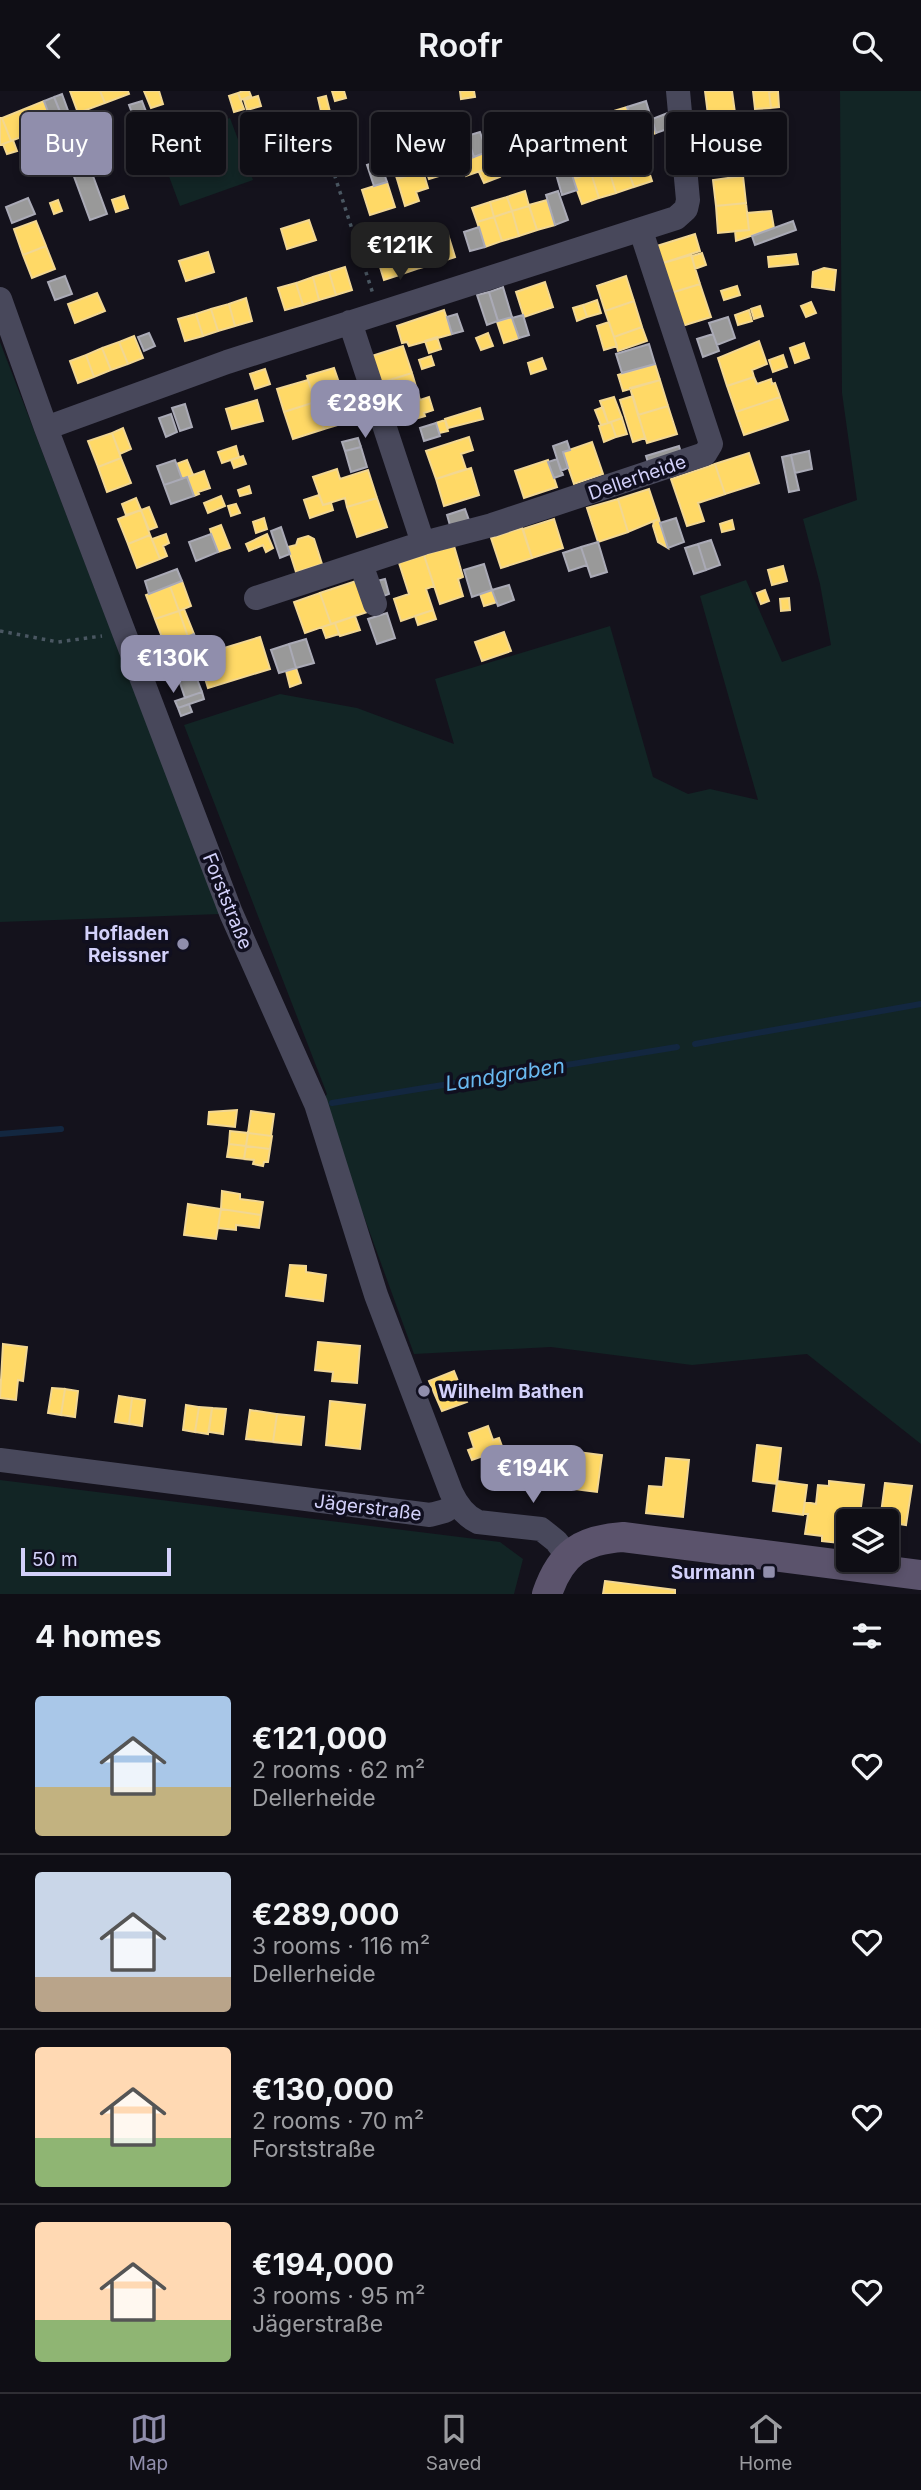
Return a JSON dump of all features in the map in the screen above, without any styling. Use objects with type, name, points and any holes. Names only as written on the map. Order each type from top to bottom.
[{"type":"main road","points":[[547,1594],[552,1579],[567,1555],[603,1538],[623,1537],[921,1575]]},
{"type":"street","points":[[46,428],[227,362],[676,218],[686,209],[688,200],[678,91]]},
{"type":"street","name":"Dellerheide","points":[[256,598],[423,543],[492,525],[563,502],[699,456],[709,449],[711,443],[641,231]]},
{"type":"street","name":"Forststraße","points":[[0,299],[46,428],[231,913],[316,1104],[376,1296],[456,1503]]},
{"type":"street","points":[[351,322],[423,543]]},
{"type":"street","points":[[361,564],[375,604]]},
{"type":"street","name":"Jägerstraße","points":[[0,1460],[430,1515],[445,1511],[456,1503]]},
{"type":"street","points":[[456,1503],[470,1518],[478,1522],[541,1529],[556,1541],[567,1555]]},
{"type":"path","points":[[334,175],[379,312]]},
{"type":"path","points":[[0,631],[58,642],[125,633]]},
{"type":"green space","points":[[840,91],[921,91],[921,1444],[807,1354],[692,1365],[551,1347],[414,1354],[322,1101],[327,1094],[184,725],[280,694],[357,708],[454,744],[435,679],[610,626],[653,777],[688,794],[710,789],[758,800],[700,596],[746,580],[782,662],[831,645],[820,584],[803,519],[857,500],[842,393]]},
{"type":"green space","points":[[230,118],[240,145],[240,175],[251,175],[253,180],[180,206],[168,175],[226,175],[226,119]]},
{"type":"green space","points":[[0,342],[220,914],[0,922]]},
{"type":"green space","points":[[0,1480],[500,1542],[523,1559],[514,1594],[0,1594]]},
{"type":"building: Homes","points":[[70,91],[100,91],[105,103],[78,112]]},
{"type":"building: Homes","points":[[100,91],[128,91],[129,94],[105,103]]},
{"type":"building: Homes","points":[[144,91],[159,91],[163,104],[151,108]]},
{"type":"building: Homes","points":[[249,91],[251,96],[241,100],[238,93]]},
{"type":"building: Homes","points":[[332,91],[344,91],[346,98],[335,101]]},
{"type":"building: Homes","points":[[460,91],[474,91],[475,97],[461,99]]},
{"type":"building: Homes","points":[[705,91],[732,91],[735,112],[708,112]]},
{"type":"building: Homes","points":[[753,91],[769,91],[771,108],[755,109]]},
{"type":"building: Homes","points":[[778,91],[779,107],[771,108],[769,92]]},
{"type":"building: Homes","points":[[238,93],[244,109],[234,112],[229,96]]},
{"type":"building: Homes","points":[[258,96],[261,106],[247,110],[244,100]]},
{"type":"building: Homes","points":[[326,96],[330,112],[316,112],[321,111],[318,98]]},
{"type":"building: Homes","points":[[44,101],[48,112],[21,112],[21,137],[11,141],[2,118]]},
{"type":"building: Homes","points":[[627,107],[628,112],[614,112]]},
{"type":"building: Homes","points":[[0,118],[11,141],[0,145]]},
{"type":"building: Homes","points":[[13,140],[17,151],[7,154],[3,144]]},
{"type":"building: Homes","points":[[484,153],[484,170],[470,175],[470,158]]},
{"type":"building: Homes","points":[[484,170],[484,175],[500,177],[484,183],[479,172]]},
{"type":"building: Homes","points":[[424,175],[428,188],[416,192],[419,201],[405,206],[397,179]]},
{"type":"building: Homes","points":[[592,175],[610,175],[616,193],[599,198]]},
{"type":"building: Homes","points":[[592,175],[599,198],[582,204],[573,179]]},
{"type":"building: Homes","points":[[610,175],[630,175],[634,187],[616,193]]},
{"type":"building: Homes","points":[[630,175],[650,175],[652,181],[634,187]]},
{"type":"building: Homes","points":[[743,176],[746,203],[716,206],[713,180]]},
{"type":"building: Homes","points":[[387,182],[395,207],[370,215],[362,190]]},
{"type":"building: Homes","points":[[525,191],[529,206],[512,211],[507,197]]},
{"type":"building: Homes","points":[[124,196],[128,208],[116,212],[112,200]]},
{"type":"building: Homes","points":[[507,197],[512,211],[494,217],[490,202]]},
{"type":"building: Homes","points":[[58,200],[62,211],[54,214],[50,203]]},
{"type":"building: Homes","points":[[547,200],[555,225],[537,230],[529,205]]},
{"type":"building: Homes","points":[[490,202],[494,217],[477,222],[472,208]]},
{"type":"building: Homes","points":[[746,203],[749,230],[718,233],[716,206]]},
{"type":"building: Homes","points":[[529,206],[537,230],[519,236],[512,211]]},
{"type":"building: Homes","points":[[512,211],[519,236],[502,241],[494,217]]},
{"type":"building: Homes","points":[[771,211],[774,228],[736,241],[735,231],[749,230],[747,213]]},
{"type":"building: Homes","points":[[494,217],[502,241],[485,247],[477,222]]},
{"type":"building: Homes","points":[[309,220],[316,240],[287,249],[281,229]]},
{"type":"building: Homes","points":[[36,221],[46,246],[23,255],[14,229]]},
{"type":"building: Homes","points":[[404,226],[410,243],[394,248],[388,231]]},
{"type":"building: Homes","points":[[424,228],[428,238],[412,242],[409,233]]},
{"type":"building: Homes","points":[[447,231],[455,257],[437,263],[429,237]]},
{"type":"building: Homes","points":[[695,234],[700,251],[663,263],[657,246]]},
{"type":"building: Homes","points":[[429,237],[437,263],[420,268],[411,243]]},
{"type":"building: Homes","points":[[385,241],[388,250],[376,254],[373,244]]},
{"type":"building: Homes","points":[[411,243],[420,268],[402,274],[394,248]]},
{"type":"building: Homes","points":[[46,246],[55,269],[32,278],[23,255]]},
{"type":"building: Homes","points":[[394,248],[402,274],[384,280],[376,254]]},
{"type":"building: Homes","points":[[208,252],[214,272],[186,281],[179,261]]},
{"type":"building: Homes","points":[[702,253],[706,265],[695,269],[692,256]]},
{"type":"building: Homes","points":[[796,254],[798,264],[769,267],[768,257]]},
{"type":"building: Homes","points":[[691,255],[700,284],[671,293],[663,263]]},
{"type":"building: Homes","points":[[345,267],[352,290],[336,295],[329,272]]},
{"type":"building: Homes","points":[[824,268],[836,270],[834,290],[812,287],[813,272]]},
{"type":"building: Homes","points":[[329,272],[336,295],[319,300],[313,277]]},
{"type":"building: Homes","points":[[626,276],[634,301],[605,311],[597,286]]},
{"type":"building: Homes","points":[[313,277],[319,300],[303,305],[296,283]]},
{"type":"building: Homes","points":[[545,282],[553,307],[524,317],[516,292]]},
{"type":"building: Homes","points":[[296,283],[303,305],[285,310],[278,288]]},
{"type":"building: Homes","points":[[700,284],[711,317],[682,326],[671,293]]},
{"type":"building: Homes","points":[[737,286],[740,295],[724,300],[721,291]]},
{"type":"building: Homes","points":[[97,293],[105,311],[75,323],[68,304]]},
{"type":"building: Homes","points":[[246,298],[252,321],[235,326],[229,304]]},
{"type":"building: Homes","points":[[597,300],[601,313],[587,317],[583,305]]},
{"type":"building: Homes","points":[[634,301],[642,327],[614,337],[605,311]]},
{"type":"building: Homes","points":[[811,302],[816,313],[806,317],[801,306]]},
{"type":"building: Homes","points":[[229,304],[235,326],[218,331],[211,309]]},
{"type":"building: Homes","points":[[583,305],[587,317],[577,321],[573,308]]},
{"type":"building: Homes","points":[[760,306],[763,316],[754,319],[751,309]]},
{"type":"building: Homes","points":[[211,309],[218,331],[203,336],[196,314]]},
{"type":"building: Homes","points":[[444,310],[452,334],[409,346],[407,342],[402,343],[397,326]]},
{"type":"building: Homes","points":[[749,310],[752,321],[738,325],[735,315]]},
{"type":"building: Homes","points":[[196,314],[203,336],[185,341],[178,319]]},
{"type":"building: Homes","points":[[512,317],[519,338],[504,343],[497,322]]},
{"type":"building: Homes","points":[[609,322],[617,346],[604,350],[597,326]]},
{"type":"building: Homes","points":[[642,327],[647,341],[618,351],[614,337]]},
{"type":"building: Homes","points":[[488,333],[493,346],[481,350],[476,338]]},
{"type":"building: Homes","points":[[134,336],[143,358],[128,364],[119,342]]},
{"type":"building: Homes","points":[[437,337],[441,349],[429,353],[425,341]]},
{"type":"building: Homes","points":[[759,341],[767,364],[752,370],[754,377],[727,386],[718,358]]},
{"type":"building: Homes","points":[[119,342],[128,364],[111,370],[102,348]]},
{"type":"building: Homes","points":[[804,343],[809,358],[795,363],[790,348]]},
{"type":"building: Homes","points":[[403,346],[412,373],[380,383],[372,356]]},
{"type":"building: Homes","points":[[102,348],[111,370],[94,377],[86,355]]},
{"type":"building: Homes","points":[[86,355],[94,377],[78,383],[70,361]]},
{"type":"building: Homes","points":[[783,355],[787,367],[773,372],[769,360]]},
{"type":"building: Homes","points":[[431,356],[434,365],[422,369],[419,360]]},
{"type":"building: Homes","points":[[542,358],[546,369],[531,374],[528,363]]},
{"type":"building: Homes","points":[[655,364],[660,380],[623,391],[618,375]]},
{"type":"building: Homes","points":[[334,368],[343,394],[315,402],[307,376]]},
{"type":"building: Homes","points":[[265,369],[270,384],[255,389],[250,374]]},
{"type":"building: Homes","points":[[412,373],[420,400],[429,397],[433,410],[424,413],[425,416],[394,425],[380,383]]},
{"type":"building: Homes","points":[[754,377],[757,384],[771,379],[780,397],[736,412],[727,386]]},
{"type":"building: Homes","points":[[308,380],[315,402],[284,412],[277,389]]},
{"type":"building: Homes","points":[[660,380],[668,406],[638,415],[630,388]]},
{"type":"building: Homes","points":[[343,394],[351,421],[324,429],[315,402]]},
{"type":"building: Homes","points":[[633,396],[645,438],[633,442],[620,400]]},
{"type":"building: Homes","points":[[614,397],[622,418],[608,423],[600,401]]},
{"type":"building: Homes","points":[[780,397],[788,420],[744,435],[736,412]]},
{"type":"building: Homes","points":[[257,400],[263,421],[232,429],[226,409]]},
{"type":"building: Homes","points":[[315,402],[324,429],[293,439],[284,412]]},
{"type":"building: Homes","points":[[668,406],[677,434],[647,443],[638,415]]},
{"type":"building: Homes","points":[[603,407],[608,423],[601,425],[595,410]]},
{"type":"building: Homes","points":[[480,408],[483,419],[448,428],[445,419]]},
{"type":"building: Homes","points":[[622,418],[627,434],[616,437],[611,422]]},
{"type":"building: Homes","points":[[445,420],[448,431],[439,433],[436,423]]},
{"type":"building: Homes","points":[[611,422],[616,437],[604,442],[599,426]]},
{"type":"building: Homes","points":[[123,428],[131,449],[120,454],[112,433]]},
{"type":"building: Homes","points":[[112,433],[121,458],[98,467],[88,441]]},
{"type":"building: Homes","points":[[469,437],[473,450],[461,454],[466,469],[436,479],[426,451]]},
{"type":"building: Homes","points":[[592,442],[603,474],[574,484],[563,452]]},
{"type":"building: Homes","points":[[236,446],[239,457],[222,463],[218,452]]},
{"type":"building: Homes","points":[[749,453],[759,483],[725,494],[715,464]]},
{"type":"building: Homes","points":[[243,456],[246,464],[234,468],[231,460]]},
{"type":"building: Homes","points":[[121,458],[131,483],[107,492],[98,467]]},
{"type":"building: Homes","points":[[187,460],[193,475],[182,479],[176,464]]},
{"type":"building: Homes","points":[[548,460],[557,487],[524,498],[515,471]]},
{"type":"building: Homes","points":[[715,464],[725,494],[698,503],[704,521],[687,526],[671,479]]},
{"type":"building: Homes","points":[[471,468],[479,495],[444,506],[436,479]]},
{"type":"building: Homes","points":[[337,469],[340,479],[368,470],[377,498],[347,507],[345,498],[323,505],[313,477]]},
{"type":"building: Homes","points":[[204,471],[210,488],[194,496],[187,477]]},
{"type":"building: Homes","points":[[249,486],[251,493],[240,496],[238,490]]},
{"type":"building: Homes","points":[[649,489],[659,519],[628,532],[618,499]]},
{"type":"building: Homes","points":[[319,495],[323,505],[331,503],[333,510],[310,518],[304,500]]},
{"type":"building: Homes","points":[[221,496],[225,506],[208,513],[204,503]]},
{"type":"building: Homes","points":[[136,498],[141,510],[126,515],[122,504]]},
{"type":"building: Homes","points":[[377,498],[387,527],[357,537],[347,507]]},
{"type":"building: Homes","points":[[618,499],[628,532],[598,542],[587,508]]},
{"type":"building: Homes","points":[[236,504],[240,513],[231,516],[228,506]]},
{"type":"building: Homes","points":[[149,507],[157,527],[149,530],[141,510]]},
{"type":"building: Homes","points":[[141,510],[150,535],[128,544],[118,519]]},
{"type":"building: Homes","points":[[264,518],[267,529],[256,533],[253,522]]},
{"type":"building: Homes","points":[[554,519],[563,548],[532,558],[523,529]]},
{"type":"building: Homes","points":[[659,519],[668,548],[658,542],[653,526],[654,521]]},
{"type":"building: Homes","points":[[732,520],[734,529],[722,532],[720,524]]},
{"type":"building: Homes","points":[[221,525],[230,548],[218,552],[210,529]]},
{"type":"building: Homes","points":[[522,528],[532,558],[501,568],[491,538]]},
{"type":"building: Homes","points":[[166,534],[169,543],[163,546],[167,556],[160,559],[152,539]]},
{"type":"building: Homes","points":[[267,534],[273,548],[266,552],[263,545],[249,551],[246,544]]},
{"type":"building: Homes","points":[[150,535],[160,559],[137,568],[128,544]]},
{"type":"building: Homes","points":[[308,536],[314,539],[322,564],[296,572],[288,547],[296,545],[298,539]]},
{"type":"building: Homes","points":[[454,546],[463,577],[458,579],[463,596],[440,604],[424,555]]},
{"type":"building: Homes","points":[[424,555],[434,586],[426,589],[433,610],[401,621],[394,599],[409,594],[399,563]]},
{"type":"building: Homes","points":[[783,566],[787,581],[772,585],[768,570]]},
{"type":"building: Homes","points":[[182,581],[191,606],[179,611],[170,586]]},
{"type":"building: Homes","points":[[356,581],[367,612],[331,624],[320,593]]},
{"type":"building: Homes","points":[[170,586],[179,611],[155,619],[146,595]]},
{"type":"building: Homes","points":[[492,590],[497,602],[484,606],[480,594]]},
{"type":"building: Homes","points":[[765,590],[769,601],[761,604],[757,593]]},
{"type":"building: Homes","points":[[320,593],[331,624],[305,633],[294,602]]},
{"type":"building: Homes","points":[[789,598],[790,610],[781,611],[780,599]]},
{"type":"building: Homes","points":[[184,609],[194,634],[188,637],[179,611]]},
{"type":"building: Homes","points":[[433,610],[436,619],[418,625],[415,616]]},
{"type":"building: Homes","points":[[179,611],[188,637],[165,645],[155,619]]},
{"type":"building: Homes","points":[[355,616],[360,630],[340,636],[335,623]]},
{"type":"building: Homes","points":[[335,623],[339,634],[326,638],[322,627]]},
{"type":"building: Homes","points":[[504,632],[511,651],[482,661],[475,642]]},
{"type":"building: Homes","points":[[260,637],[270,669],[208,688],[198,656]]},
{"type":"building: Homes","points":[[296,668],[301,683],[290,687],[286,671]]},
{"type":"building: Homes","points":[[237,1110],[235,1127],[208,1124],[209,1112]]},
{"type":"building: Homes","points":[[251,1111],[274,1114],[271,1136],[248,1133]]},
{"type":"building: Homes","points":[[230,1131],[248,1133],[246,1146],[229,1144]]},
{"type":"building: Homes","points":[[248,1133],[272,1136],[270,1149],[246,1146]]},
{"type":"building: Homes","points":[[229,1144],[246,1146],[244,1159],[227,1157]]},
{"type":"building: Homes","points":[[246,1146],[270,1149],[268,1162],[264,1162],[263,1166],[253,1164],[254,1160],[244,1159]]},
{"type":"building: Homes","points":[[222,1191],[240,1194],[240,1199],[263,1202],[261,1215],[221,1209]]},
{"type":"building: Homes","points":[[188,1204],[221,1209],[216,1239],[184,1235]]},
{"type":"building: Homes","points":[[221,1209],[261,1215],[259,1228],[236,1225],[236,1230],[218,1228]]},
{"type":"building: Homes","points":[[290,1265],[306,1266],[306,1272],[326,1275],[323,1301],[286,1296]]},
{"type":"building: Homes","points":[[318,1342],[360,1346],[357,1383],[332,1381],[333,1372],[315,1370]]},
{"type":"building: Homes","points":[[3,1344],[27,1347],[23,1381],[18,1380],[16,1400],[0,1398]]},
{"type":"building: Homes","points":[[454,1371],[460,1386],[435,1395],[429,1381]]},
{"type":"building: Homes","points":[[460,1386],[467,1402],[442,1411],[435,1395]]},
{"type":"building: Homes","points":[[52,1388],[65,1389],[61,1415],[48,1413]]},
{"type":"building: Homes","points":[[65,1389],[78,1391],[75,1417],[61,1415]]},
{"type":"building: Homes","points":[[119,1396],[132,1398],[129,1424],[115,1422]]},
{"type":"building: Homes","points":[[132,1398],[145,1400],[142,1426],[129,1424]]},
{"type":"building: Homes","points":[[330,1401],[365,1405],[360,1449],[326,1445]]},
{"type":"building: Homes","points":[[186,1405],[199,1407],[195,1432],[183,1430]]},
{"type":"building: Homes","points":[[199,1407],[212,1408],[208,1434],[195,1432]]},
{"type":"building: Homes","points":[[212,1408],[226,1409],[223,1434],[209,1432]]},
{"type":"building: Homes","points":[[250,1410],[277,1414],[273,1442],[246,1439]]},
{"type":"building: Homes","points":[[277,1414],[304,1417],[301,1445],[273,1442]]},
{"type":"building: Homes","points":[[488,1426],[493,1440],[499,1438],[503,1449],[472,1460],[468,1450],[474,1448],[469,1433]]},
{"type":"building: Homes","points":[[757,1445],[781,1448],[777,1484],[753,1481]]},
{"type":"building: Homes","points":[[562,1450],[602,1455],[597,1492],[557,1487]]},
{"type":"building: Homes","points":[[666,1458],[689,1460],[683,1517],[646,1513],[649,1486],[663,1487]]},
{"type":"building: Homes","points":[[777,1481],[807,1485],[803,1515],[773,1511]]},
{"type":"building: Homes","points":[[829,1481],[864,1485],[861,1509],[836,1509],[836,1543],[822,1541],[822,1536],[805,1534],[808,1514],[803,1514],[805,1502],[816,1504],[818,1485],[829,1486]]},
{"type":"building: Homes","points":[[885,1483],[912,1486],[906,1525],[899,1524],[899,1509],[882,1509]]},
{"type":"building: Homes","points":[[605,1581],[675,1590],[675,1594],[603,1594]]},
{"type":"building: Industry","points":[[62,94],[69,112],[60,112],[54,97]]},
{"type":"building: Industry","points":[[54,97],[60,112],[48,112],[44,101]]},
{"type":"building: Industry","points":[[142,101],[146,112],[132,112],[129,105]]},
{"type":"building: Industry","points":[[646,101],[649,111],[628,112],[627,107]]},
{"type":"building: Industry","points":[[666,114],[666,129],[656,133],[652,119]]},
{"type":"building: Industry","points":[[480,132],[484,153],[474,157],[470,135]]},
{"type":"building: Industry","points":[[371,164],[371,175],[385,175],[387,182],[374,186],[367,165]]},
{"type":"building: Industry","points":[[73,175],[93,175],[107,214],[90,220]]},
{"type":"building: Industry","points":[[556,175],[572,175],[577,190],[562,195]]},
{"type":"building: Industry","points":[[558,191],[568,220],[555,225],[546,195]]},
{"type":"building: Industry","points":[[28,198],[35,214],[12,223],[6,207]]},
{"type":"building: Industry","points":[[793,221],[796,230],[755,245],[752,236]]},
{"type":"building: Industry","points":[[479,227],[485,247],[470,251],[464,232]]},
{"type":"building: Industry","points":[[65,276],[72,294],[55,300],[48,282]]},
{"type":"building: Industry","points":[[503,287],[512,317],[498,321],[489,292]]},
{"type":"building: Industry","points":[[489,292],[498,321],[487,325],[477,295]]},
{"type":"building: Industry","points":[[457,314],[463,331],[452,334],[447,317]]},
{"type":"building: Industry","points":[[523,315],[529,335],[519,338],[512,318]]},
{"type":"building: Industry","points":[[728,317],[735,338],[717,345],[709,323]]},
{"type":"building: Industry","points":[[149,333],[155,346],[144,351],[138,337]]},
{"type":"building: Industry","points":[[713,334],[719,351],[703,357],[697,339]]},
{"type":"building: Industry","points":[[649,344],[655,364],[622,373],[616,354]]},
{"type":"building: Industry","points":[[185,404],[192,427],[180,431],[172,408]]},
{"type":"building: Industry","points":[[171,414],[177,432],[166,437],[159,418]]},
{"type":"building: Industry","points":[[436,423],[440,436],[424,441],[420,428]]},
{"type":"building: Industry","points":[[358,438],[361,447],[345,451],[342,442]]},
{"type":"building: Industry","points":[[567,441],[570,450],[563,452],[568,468],[561,471],[553,446]]},
{"type":"building: Industry","points":[[679,446],[682,456],[649,466],[646,456]]},
{"type":"building: Industry","points":[[361,447],[367,467],[351,472],[345,451]]},
{"type":"building: Industry","points":[[809,451],[812,469],[795,473],[791,455]]},
{"type":"building: Industry","points":[[791,455],[799,490],[789,492],[782,457]]},
{"type":"building: Industry","points":[[557,459],[563,475],[554,478],[548,462]]},
{"type":"building: Industry","points":[[175,460],[182,479],[164,485],[157,466]]},
{"type":"building: Industry","points":[[187,477],[194,496],[171,504],[164,485]]},
{"type":"building: Industry","points":[[465,509],[470,523],[451,529],[447,515]]},
{"type":"building: Industry","points":[[676,518],[684,542],[668,548],[660,523]]},
{"type":"building: Industry","points":[[281,527],[290,554],[280,558],[271,531]]},
{"type":"building: Industry","points":[[211,534],[218,552],[196,561],[189,542]]},
{"type":"building: Industry","points":[[711,540],[720,565],[706,570],[698,544]]},
{"type":"building: Industry","points":[[598,542],[607,572],[591,577],[581,547]]},
{"type":"building: Industry","points":[[698,544],[706,570],[694,574],[685,548]]},
{"type":"building: Industry","points":[[581,547],[587,565],[569,571],[563,553]]},
{"type":"building: Industry","points":[[484,564],[492,590],[472,597],[464,570]]},
{"type":"building: Industry","points":[[177,569],[182,581],[149,594],[145,581]]},
{"type":"building: Industry","points":[[385,579],[389,594],[381,597],[377,581]]},
{"type":"building: Industry","points":[[509,585],[514,600],[498,606],[492,590]]},
{"type":"building: Industry","points":[[387,613],[395,638],[377,644],[368,619]]},
{"type":"building: Industry","points":[[194,634],[199,647],[176,656],[172,643]]},
{"type":"building: Industry","points":[[306,639],[314,663],[296,668],[289,644]]},
{"type":"building: Industry","points":[[289,644],[296,668],[279,673],[271,650]]},
{"type":"building: Industry","points":[[195,674],[202,692],[185,698],[179,680]]},
{"type":"building: Industry","points":[[202,692],[204,699],[178,708],[175,701]]},
{"type":"building: Industry","points":[[189,704],[192,712],[181,716],[178,708]]},
{"type":"waterway","name":"Landgraben","points":[[695,1044],[921,1004]]},
{"type":"waterway","name":"Landgraben","points":[[332,1103],[677,1047]]},
{"type":"waterway","name":"Landgraben","points":[[0,1134],[61,1129]]},
{"type":"place","name":"Hofladen Reissner","points":[[183,944]]},
{"type":"place","name":"Wilhelm Bathen","points":[[424,1391]]},
{"type":"place","name":"Surmann","points":[[769,1572]]}]
